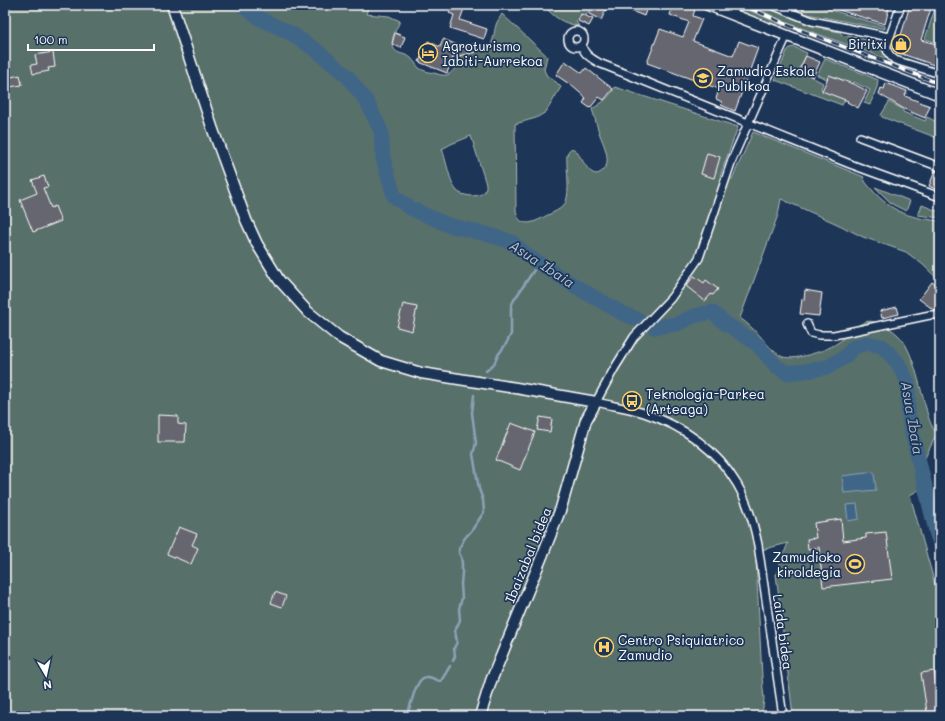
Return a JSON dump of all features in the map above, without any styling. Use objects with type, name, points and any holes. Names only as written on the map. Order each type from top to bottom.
[{"type":"street","points":[[172,5],[213,130],[246,220],[257,244],[279,280],[308,312],[339,337],[381,360],[408,369],[421,373],[596,402],[634,337],[671,298],[699,258],[732,160],[787,35]]},
{"type":"street","points":[[708,5],[940,95]]},
{"type":"street","points":[[772,5],[812,21],[891,34]]},
{"type":"street","points":[[901,5],[886,49],[895,60],[940,74]]},
{"type":"street","points":[[582,45],[585,53],[599,63],[850,164],[940,197]]},
{"type":"street","points":[[860,137],[940,167]]},
{"type":"street","points":[[808,324],[811,333],[819,335],[834,335],[930,314],[940,315]]},
{"type":"street","name":"Ibaizabal bidea","points":[[480,716],[491,681],[561,508],[586,420],[596,402]]},
{"type":"street","name":"Laida bidea","points":[[596,402],[644,413],[676,426],[694,437],[715,455],[738,485],[746,502],[758,545],[783,716]]},
{"type":"green space","points":[[5,5],[369,5],[366,14],[389,16],[400,21],[392,41],[394,50],[409,56],[421,69],[443,75],[450,74],[456,67],[465,44],[481,48],[487,48],[491,45],[496,24],[502,14],[547,56],[544,70],[547,76],[561,87],[546,112],[536,118],[515,124],[516,210],[518,217],[522,222],[530,223],[536,221],[563,206],[568,193],[567,157],[568,152],[572,149],[575,150],[588,169],[593,173],[599,173],[605,168],[607,163],[606,152],[592,109],[605,100],[615,87],[738,127],[720,176],[732,179],[753,132],[864,177],[863,179],[880,198],[899,211],[915,217],[940,221],[940,281],[922,264],[906,252],[863,237],[781,199],[778,215],[740,318],[756,331],[774,351],[786,358],[816,353],[839,342],[860,325],[869,321],[889,328],[898,335],[908,349],[929,418],[937,433],[925,458],[929,484],[910,495],[940,605],[940,716],[793,716],[776,574],[788,543],[761,550],[756,560],[764,699],[761,712],[754,716],[5,716]],"holes":[[[471,136],[486,184],[486,189],[480,195],[473,196],[459,193],[450,177],[442,149]]]},
{"type":"green space","points":[[543,5],[592,5],[586,16],[582,15],[576,21],[579,26],[559,19]]},
{"type":"green space","points":[[725,5],[737,5],[783,25],[782,28]]},
{"type":"green space","points":[[748,5],[768,5],[823,26],[823,29],[840,32],[842,35],[878,42],[879,48],[882,49],[890,60],[790,24]]},
{"type":"green space","points":[[804,5],[814,5],[885,26],[885,29],[802,13]]},
{"type":"green space","points":[[936,5],[940,5],[940,44],[925,39]]},
{"type":"green space","points":[[794,47],[807,53],[799,70],[823,83],[821,89],[823,91],[843,80],[829,75],[827,79],[817,75],[825,59],[878,80],[870,105],[864,103],[870,90],[854,82],[842,105],[775,80],[787,51]]},
{"type":"green space","points":[[889,102],[903,109],[903,112],[925,121],[927,117],[937,122],[936,126],[940,129],[940,139],[882,117],[881,115]]},
{"type":"green space","points":[[875,187],[910,201],[906,211],[892,204]]},
{"type":"green space","points":[[922,205],[940,212],[940,218],[918,215]]},
{"type":"water","points":[[874,472],[876,490],[844,493],[842,476]]},
{"type":"water","points":[[857,504],[859,519],[848,521],[846,505]]},
{"type":"building","points":[[452,5],[465,6],[460,20],[487,29],[484,39],[450,28],[454,15],[449,13]]},
{"type":"building","points":[[593,5],[606,10],[601,20],[589,14]]},
{"type":"building","points":[[631,5],[648,5],[644,16],[629,10]]},
{"type":"building","points":[[673,5],[685,5],[695,9],[693,16],[702,19],[693,41],[733,56],[739,41],[758,48],[735,111],[721,105],[722,102],[716,99],[719,89],[647,63],[660,29],[683,37],[689,22],[670,15]]},
{"type":"building","points":[[829,5],[890,5],[885,24],[829,7]]},
{"type":"building","points":[[910,5],[932,5],[921,40],[940,45],[940,67],[896,52]]},
{"type":"building","points":[[581,14],[593,19],[589,26],[578,21]]},
{"type":"building","points":[[395,33],[405,37],[401,48],[392,44]]},
{"type":"building","points":[[443,39],[462,47],[474,44],[476,52],[453,57],[447,73],[419,62],[428,41],[440,47]]},
{"type":"building","points":[[53,52],[55,67],[48,68],[49,71],[33,74],[31,65],[37,64],[35,55]]},
{"type":"building","points":[[806,56],[820,62],[813,77],[799,70]]},
{"type":"building","points":[[565,61],[582,73],[586,68],[613,89],[604,100],[599,97],[590,108],[583,103],[586,98],[556,75]]},
{"type":"building","points":[[20,75],[22,85],[9,87],[7,78]]},
{"type":"building","points":[[829,75],[854,84],[867,91],[858,108],[847,102],[848,101],[822,91]]},
{"type":"building","points":[[886,83],[907,91],[905,96],[930,106],[925,118],[904,109],[879,94],[881,88],[884,89]]},
{"type":"building","points":[[707,153],[720,157],[714,178],[701,174]]},
{"type":"building","points":[[935,171],[940,172],[940,191],[929,186]]},
{"type":"building","points":[[44,176],[48,187],[43,188],[51,208],[55,206],[61,221],[33,232],[20,200],[37,193],[32,180]]},
{"type":"building","points":[[694,276],[704,283],[706,280],[718,289],[705,301],[686,286]]},
{"type":"building","points":[[932,282],[940,288],[940,304],[935,310],[919,299]]},
{"type":"building","points":[[805,290],[822,293],[819,316],[800,314]]},
{"type":"building","points":[[403,304],[417,307],[412,331],[397,327]]},
{"type":"building","points":[[897,307],[899,314],[882,318],[880,311]]},
{"type":"building","points":[[158,415],[178,416],[178,424],[186,425],[185,442],[158,442]]},
{"type":"building","points":[[540,417],[552,419],[550,432],[537,430]]},
{"type":"building","points":[[511,423],[535,432],[520,470],[496,460]]},
{"type":"building","name":"Zamudioko kiroldegia","points":[[841,519],[843,541],[866,538],[866,534],[886,532],[892,579],[823,587],[819,547],[808,549],[807,539],[816,538],[814,523]]},
{"type":"building","points":[[179,527],[197,534],[192,545],[198,548],[191,564],[167,554]]},
{"type":"building","points":[[275,592],[286,596],[282,607],[271,603]]},
{"type":"building","points":[[934,671],[940,711],[927,712],[921,673]]},
{"type":"waterway","name":"Asua Ibaia","points":[[242,5],[261,19],[292,34],[316,50],[348,77],[367,102],[381,131],[383,158],[394,196],[410,208],[448,225],[512,242],[529,257],[580,289],[622,313],[639,320]]},
{"type":"waterway","points":[[486,371],[494,364],[511,334],[511,306],[514,300],[534,270],[537,268],[546,267]]},
{"type":"waterway","name":"Asua Ibaia","points":[[654,327],[677,324],[694,316],[712,312],[725,323],[757,344],[776,366],[787,373],[828,367],[845,357],[854,347],[867,343],[882,346],[898,363],[908,383],[908,411],[911,429],[940,542]]},
{"type":"waterway","points":[[453,661],[455,656],[454,648],[457,642],[455,631],[460,620],[459,609],[462,598],[462,563],[459,549],[464,539],[484,512],[483,500],[479,489],[473,454],[476,443],[472,413],[474,395]]},
{"type":"waterway","points":[[406,716],[416,688],[422,679],[428,677],[441,681],[450,666]]},
{"type":"railway","points":[[743,5],[790,26],[940,84]]},
{"type":"place","name":"Biritxi","points":[[901,44]]},
{"type":"place","name":"Agroturismo Iabiti-Aurrekoa","points":[[428,53]]},
{"type":"place","name":"Zamudio Eskola Publikoa","points":[[703,78]]},
{"type":"place","name":"Teknologia-Parkea (Arteaga)","points":[[632,401]]},
{"type":"place","name":"Zamudioko kiroldegia","points":[[855,564]]},
{"type":"place","name":"Centro Psiquiatrico Zamudio","points":[[604,647]]}]
